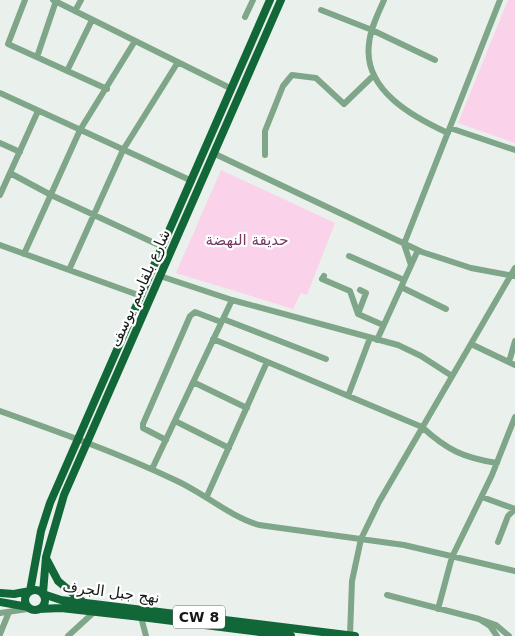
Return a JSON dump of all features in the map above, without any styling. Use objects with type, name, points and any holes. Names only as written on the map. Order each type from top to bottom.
[{"type":"main road","name":"شارع بلقاسم يوسف","points":[[30,591],[41,531],[50,503],[270,0]]},
{"type":"main road","name":"شارع بلقاسم يوسف","points":[[43,594],[46,557],[62,504],[281,0]]},
{"type":"main road","points":[[46,557],[58,581],[84,603]]},
{"type":"main road","points":[[0,593],[14,594],[36,590],[43,594],[44,603],[40,609],[0,602]]},
{"type":"main road","points":[[29,608],[25,600],[30,591]]},
{"type":"main road","name":"نهج جبل الجرف","points":[[43,594],[61,600],[355,636]]},
{"type":"main road","name":"نهج جبل الجرف","points":[[40,609],[61,608],[291,636]]},
{"type":"street","points":[[25,0],[8,44],[107,89]]},
{"type":"street","points":[[75,11],[81,0]]},
{"type":"street","points":[[245,17],[253,0]]},
{"type":"street","points":[[384,0],[368,45],[369,61],[374,75],[384,91],[399,105],[428,124],[515,150]]},
{"type":"street","points":[[411,265],[404,244],[500,0]]},
{"type":"street","points":[[37,57],[54,1],[230,88]]},
{"type":"street","points":[[321,10],[372,30],[435,60]]},
{"type":"street","points":[[67,70],[92,20]]},
{"type":"street","points":[[24,254],[80,130],[135,41]]},
{"type":"street","points":[[69,270],[123,150],[178,62]]},
{"type":"street","points":[[265,155],[265,131],[283,86],[292,75],[316,78],[344,104],[374,75]]},
{"type":"street","points":[[0,93],[192,181]]},
{"type":"street","points":[[0,195],[38,110]]},
{"type":"street","points":[[0,143],[20,152]]},
{"type":"street","points":[[214,153],[418,250],[465,266],[513,276]]},
{"type":"street","points":[[10,172],[94,216],[162,247]]},
{"type":"street","points":[[0,245],[141,296]]},
{"type":"street","points":[[348,396],[374,339],[384,325],[418,250]]},
{"type":"street","points":[[349,256],[446,308]]},
{"type":"street","points":[[350,635],[352,581],[361,539],[422,427],[513,276],[515,268]]},
{"type":"street","points":[[160,276],[232,300],[410,350],[452,376]]},
{"type":"street","points":[[324,276],[322,279],[350,291],[358,314],[384,325]]},
{"type":"street","points":[[358,314],[366,293],[360,290]]},
{"type":"street","points":[[152,469],[232,300]]},
{"type":"street","points":[[166,440],[147,432],[143,428],[143,424],[190,316],[195,312],[326,359]]},
{"type":"street","points":[[213,339],[422,427],[442,445],[454,452],[469,458],[497,463]]},
{"type":"street","points":[[471,344],[512,363],[515,341]]},
{"type":"street","points":[[207,496],[267,362]]},
{"type":"street","points":[[193,382],[246,408]]},
{"type":"street","points":[[0,410],[152,469],[207,496],[240,518],[259,525],[404,545],[515,571]]},
{"type":"street","points":[[438,609],[452,557],[482,497],[515,417]]},
{"type":"street","points":[[175,421],[229,448]]},
{"type":"street","points":[[482,497],[515,509],[508,516],[498,542]]},
{"type":"street","points":[[387,595],[479,619],[496,625],[509,636]]},
{"type":"street","points":[[0,613],[29,608]]},
{"type":"street","points":[[1,635],[9,612]]},
{"type":"street","points":[[68,636],[93,612]]},
{"type":"street","points":[[140,617],[146,636]]},
{"type":"street","points":[[479,619],[490,626],[497,636]]},
{"type":"green space","points":[[508,0],[515,0],[515,143],[458,123]]},
{"type":"green space","name":"حديقة النهضة","points":[[221,170],[335,223],[307,295],[301,293],[293,309],[176,273]]}]
